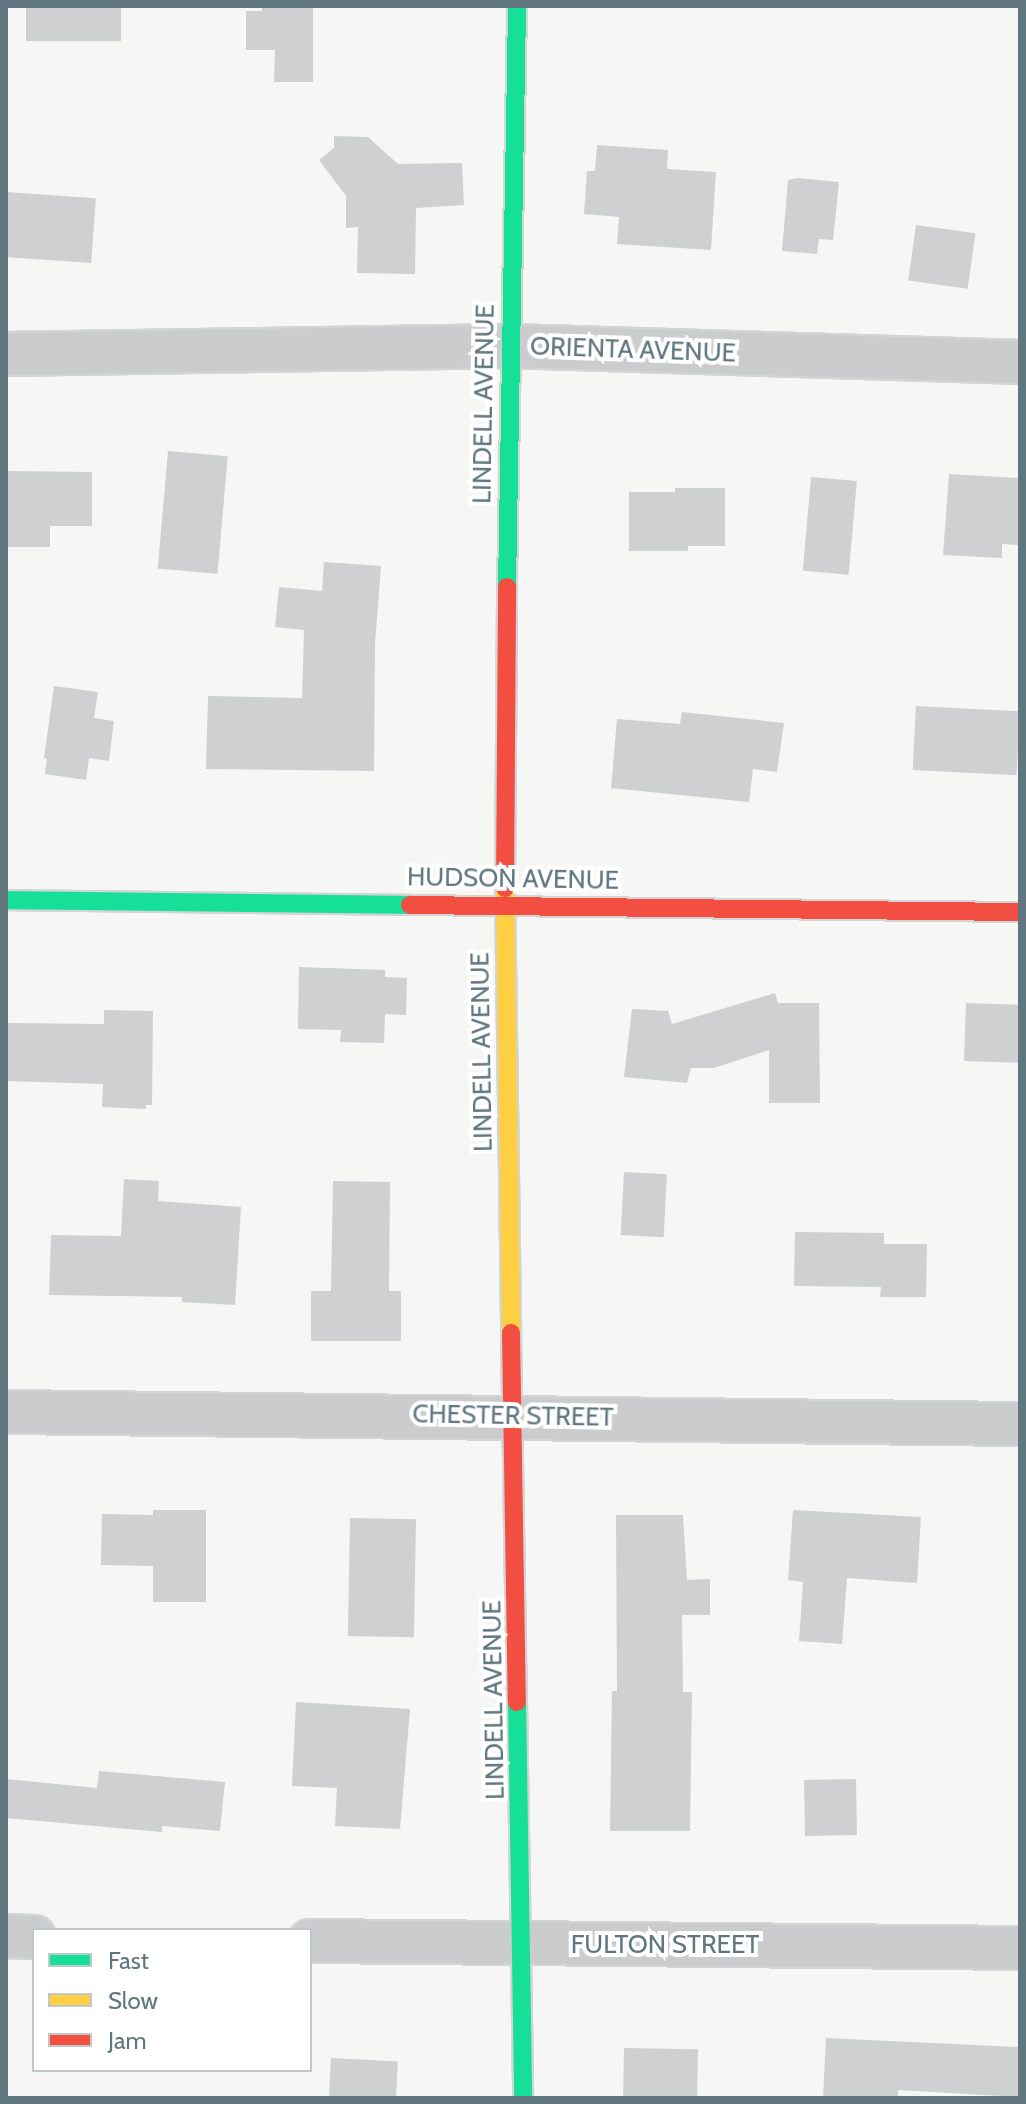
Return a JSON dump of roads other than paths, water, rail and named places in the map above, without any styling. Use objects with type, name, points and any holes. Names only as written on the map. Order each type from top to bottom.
[{"type":"street","name":"LINDELL AVENUE","points":[[517,6],[509,346],[505,905],[516,1416],[523,2098]]},
{"type":"street","name":"ORIENTA AVENUE","points":[[6,354],[509,346],[1020,362]]},
{"type":"street","name":"HUDSON AVENUE","points":[[6,900],[1020,912]]},
{"type":"street","name":"CHESTER STREET","points":[[6,1412],[1020,1424]]},
{"type":"street","points":[[6,1936],[32,1937]]},
{"type":"street","name":"FULTON STREET","points":[[312,1941],[1020,1948]]}]
